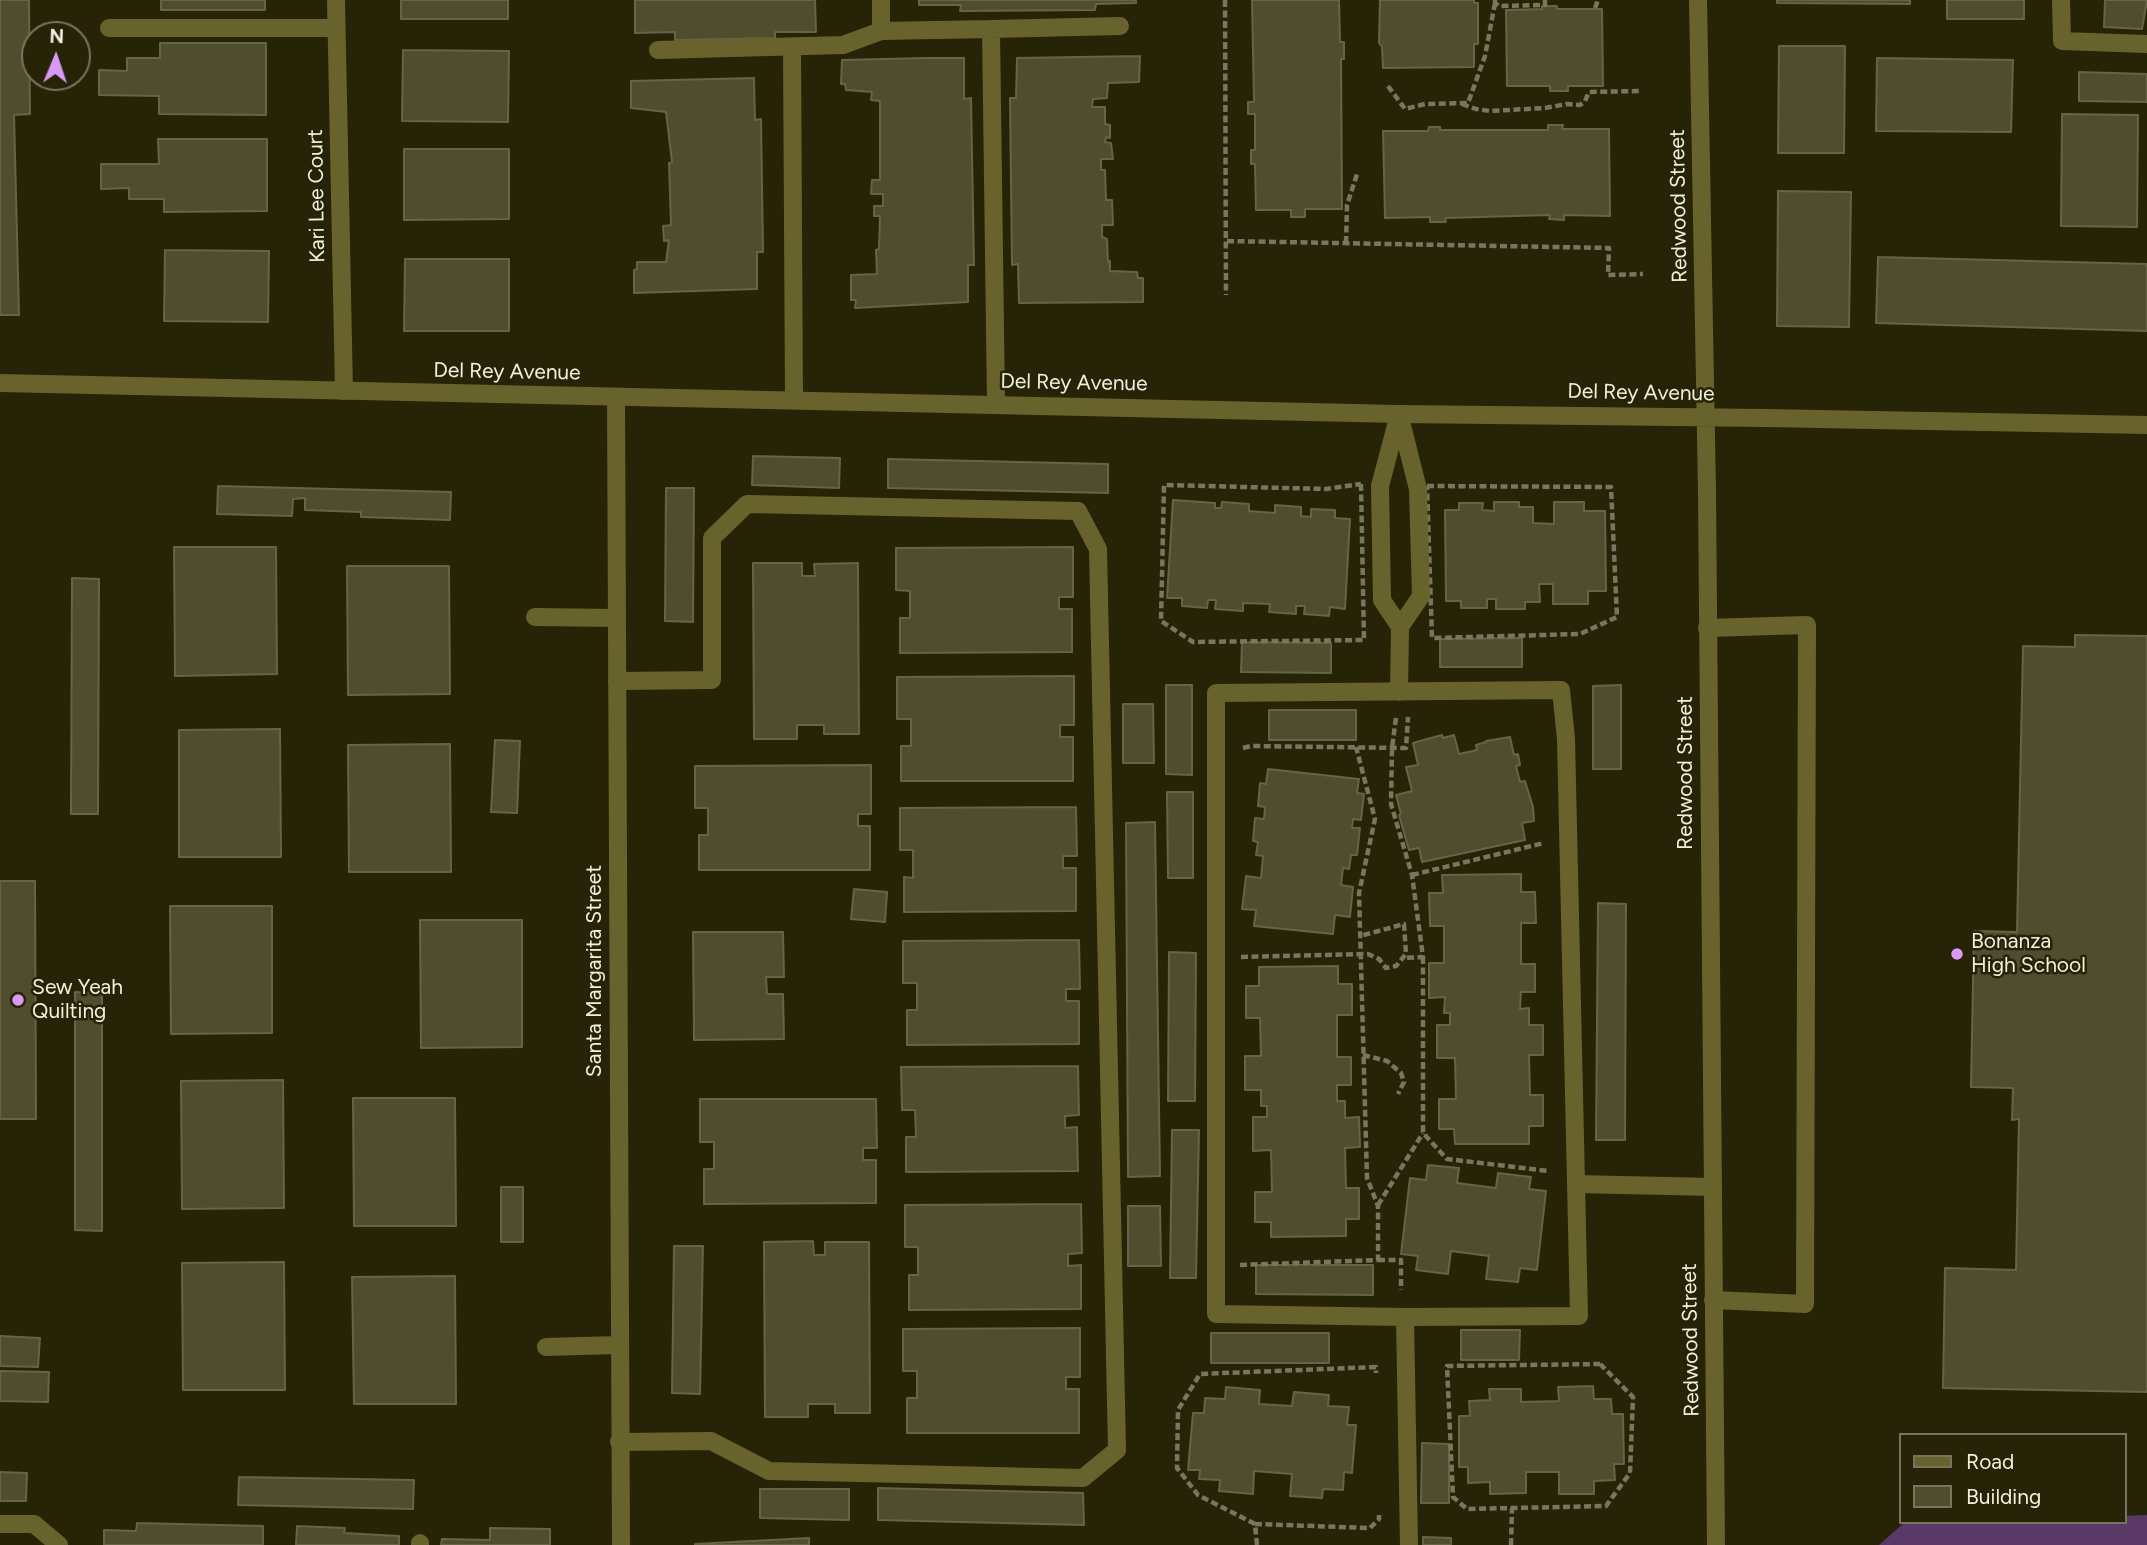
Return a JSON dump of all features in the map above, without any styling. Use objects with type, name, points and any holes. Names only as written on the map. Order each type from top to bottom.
[{"type":"street","name":"Kari Lee Court","points":[[336,0],[344,391]]},
{"type":"street","points":[[881,0],[881,31]]},
{"type":"street","name":"Redwood Street","points":[[1698,0],[1705,417],[1716,1545]]},
{"type":"street","points":[[2061,0],[2062,41],[2147,44]]},
{"type":"street","points":[[658,50],[843,46],[881,31],[1120,26]]},
{"type":"street","points":[[109,28],[336,28]]},
{"type":"street","points":[[991,29],[996,403]]},
{"type":"street","points":[[792,47],[794,400]]},
{"type":"street","name":"Del Rey Avenue","points":[[0,383],[1399,414],[2147,425]]},
{"type":"street","name":"Santa Margarita Street","points":[[616,397],[621,1545]]},
{"type":"street","points":[[1399,414],[1380,486],[1382,600],[1400,627]]},
{"type":"street","points":[[1399,414],[1418,486],[1421,596],[1400,627],[1399,692]]},
{"type":"street","points":[[617,681],[712,680],[712,538],[747,504],[1078,511],[1098,549],[1117,1450],[1083,1478],[1070,1478],[769,1471],[711,1441],[620,1442]]},
{"type":"street","points":[[536,617],[617,618]]},
{"type":"street","points":[[1707,628],[1807,625],[1805,1304],[1713,1300]]},
{"type":"street","points":[[1561,690],[1566,738],[1579,1316],[1216,1314],[1216,693],[1399,692],[1561,690]]},
{"type":"street","points":[[1576,1184],[1712,1187]]},
{"type":"street","points":[[1405,1317],[1409,1545]]},
{"type":"street","points":[[547,1347],[619,1345]]},
{"type":"street","points":[[0,1524],[34,1524],[59,1545]]},
{"type":"path","points":[[1225,0],[1226,295]]},
{"type":"path","points":[[1495,2],[1499,6],[1545,5],[1545,0]]},
{"type":"path","points":[[1595,8],[1598,0]]},
{"type":"path","points":[[1388,86],[1405,109],[1425,104],[1468,103],[1485,56],[1495,2]]},
{"type":"path","points":[[1461,104],[1475,110],[1490,111],[1545,108],[1567,104],[1580,105],[1589,92],[1640,91]]},
{"type":"path","points":[[1346,243],[1347,205],[1357,174]]},
{"type":"path","points":[[1227,240],[1609,248],[1608,275],[1643,274]]},
{"type":"path","points":[[1361,484],[1364,640],[1193,642],[1161,621],[1164,485],[1326,489],[1361,484]]},
{"type":"path","points":[[1427,486],[1611,487],[1617,617],[1580,634],[1432,638],[1427,486]]},
{"type":"path","points":[[1378,1206],[1423,1133],[1423,957],[1412,875],[1391,804],[1392,748],[1399,692]]},
{"type":"path","points":[[1232,750],[1251,746],[1406,748],[1408,716],[1421,716]]},
{"type":"path","points":[[1356,747],[1375,819],[1359,892],[1367,1178],[1378,1206],[1378,1260]]},
{"type":"path","points":[[1412,875],[1549,842],[1569,844]]},
{"type":"path","points":[[1233,957],[1368,954],[1379,959],[1386,968],[1396,967],[1406,954],[1404,924],[1360,936]]},
{"type":"path","points":[[1403,958],[1423,957]]},
{"type":"path","points":[[1363,1055],[1387,1061],[1401,1073],[1404,1082],[1398,1094]]},
{"type":"path","points":[[1423,1133],[1447,1159],[1552,1171]]},
{"type":"path","points":[[1237,1265],[1401,1260],[1400,1290],[1413,1290]]},
{"type":"path","points":[[1600,1364],[1633,1397],[1630,1473],[1606,1506],[1512,1508],[1466,1509],[1453,1497],[1447,1366],[1600,1364]]},
{"type":"path","points":[[1376,1381],[1376,1367],[1200,1374],[1178,1410],[1177,1468],[1198,1496],[1255,1524],[1370,1528],[1379,1519],[1379,1505]]},
{"type":"path","points":[[1511,1545],[1512,1508]]},
{"type":"path","points":[[1255,1524],[1257,1545]]},
{"type":"shaded area","points":[[2147,1515],[2147,1545],[1879,1545],[1903,1524],[2126,1524],[2126,1516]]},
{"type":"building","points":[[0,0],[29,0],[29,21],[21,21],[21,91],[30,91],[30,114],[14,115],[19,315],[0,315]]},
{"type":"building","points":[[161,0],[265,0],[265,10],[161,10]]},
{"type":"building","points":[[401,0],[508,0],[508,19],[401,19]]},
{"type":"building","points":[[635,0],[815,0],[816,32],[775,32],[775,38],[675,40],[675,32],[635,33]]},
{"type":"building","points":[[919,0],[1136,0],[1136,3],[1096,4],[1095,10],[960,11],[961,5],[919,5]]},
{"type":"building","points":[[1252,0],[1339,0],[1340,42],[1344,42],[1344,59],[1341,59],[1342,209],[1305,209],[1305,217],[1291,217],[1291,210],[1256,210],[1255,164],[1251,164],[1251,150],[1255,150],[1255,114],[1248,114],[1248,102],[1254,102]]},
{"type":"building","points":[[1380,0],[1474,0],[1474,3],[1478,3],[1478,44],[1474,44],[1474,67],[1383,68],[1382,47],[1379,43]]},
{"type":"building","points":[[1777,0],[1910,0],[1910,4],[1777,3]]},
{"type":"building","points":[[1947,0],[2024,0],[2024,19],[1947,19]]},
{"type":"building","points":[[2105,0],[2147,0],[2142,29],[2104,27]]},
{"type":"building","points":[[1542,6],[1557,6],[1557,9],[1602,9],[1603,86],[1568,86],[1568,91],[1550,91],[1550,86],[1507,86],[1506,10],[1542,9]]},
{"type":"building","points":[[160,43],[266,43],[266,115],[159,114],[159,96],[99,95],[99,70],[127,71],[127,58],[160,58]]},
{"type":"building","points":[[1779,46],[1845,46],[1844,153],[1778,153]]},
{"type":"building","points":[[403,50],[509,51],[508,122],[402,121]]},
{"type":"building","points":[[1140,56],[1139,82],[1108,83],[1107,98],[1093,99],[1092,107],[1105,107],[1105,124],[1110,125],[1110,138],[1106,137],[1105,142],[1111,143],[1113,159],[1101,159],[1101,170],[1105,170],[1106,200],[1112,200],[1113,225],[1102,225],[1102,237],[1107,239],[1110,271],[1137,272],[1138,278],[1143,278],[1143,302],[1019,303],[1018,264],[1012,265],[1010,98],[1016,98],[1017,58]]},
{"type":"building","points":[[964,58],[964,99],[971,98],[974,265],[968,265],[968,302],[855,308],[856,300],[851,300],[851,275],[877,274],[876,250],[879,249],[880,216],[874,216],[874,206],[883,206],[883,194],[871,194],[872,180],[880,180],[880,101],[871,100],[872,92],[846,90],[845,84],[841,84],[842,60]]},
{"type":"building","points":[[1877,58],[2013,60],[2011,132],[1876,131]]},
{"type":"building","points":[[2079,72],[2147,74],[2147,102],[2079,101]]},
{"type":"building","points":[[754,78],[755,120],[761,119],[763,252],[757,252],[757,289],[634,293],[634,270],[637,269],[637,262],[666,262],[669,240],[664,241],[663,226],[671,225],[669,163],[672,162],[666,112],[631,108],[631,81]]},
{"type":"building","points":[[2062,114],[2138,115],[2137,227],[2061,226]]},
{"type":"building","points":[[1548,125],[1563,125],[1562,129],[1609,129],[1610,216],[1564,215],[1564,220],[1549,219],[1550,215],[1445,218],[1446,222],[1430,222],[1430,217],[1385,218],[1383,131],[1428,131],[1429,127],[1440,127],[1440,130],[1548,130]]},
{"type":"building","points":[[158,139],[267,139],[267,211],[164,212],[164,199],[129,199],[129,188],[101,189],[101,164],[159,164]]},
{"type":"building","points":[[404,149],[509,149],[509,219],[404,220]]},
{"type":"building","points":[[1778,191],[1851,192],[1849,327],[1777,326]]},
{"type":"building","points":[[165,250],[269,251],[268,322],[164,321]]},
{"type":"building","points":[[1878,257],[2147,264],[2147,331],[1876,323]]},
{"type":"building","points":[[405,259],[509,259],[509,331],[404,331]]},
{"type":"building","points":[[753,456],[840,458],[839,488],[752,485]]},
{"type":"building","points":[[888,459],[1108,464],[1108,493],[888,488]]},
{"type":"building","points":[[218,486],[451,492],[450,520],[361,517],[361,512],[305,510],[305,498],[293,499],[292,516],[217,514]]},
{"type":"building","points":[[666,488],[694,488],[693,622],[665,621]]},
{"type":"building","points":[[1173,500],[1215,503],[1215,508],[1221,508],[1222,502],[1249,504],[1249,511],[1275,513],[1275,505],[1301,507],[1301,516],[1311,517],[1311,509],[1335,510],[1335,518],[1350,519],[1345,609],[1330,607],[1329,616],[1304,614],[1305,606],[1296,606],[1296,614],[1269,612],[1270,604],[1243,603],[1243,611],[1215,609],[1216,600],[1208,600],[1207,608],[1182,606],[1182,598],[1167,598]]},
{"type":"building","points":[[1494,502],[1519,502],[1519,507],[1533,507],[1533,523],[1554,524],[1554,502],[1584,502],[1584,511],[1605,511],[1606,591],[1588,591],[1588,604],[1553,604],[1553,584],[1539,584],[1540,602],[1525,602],[1525,609],[1496,609],[1496,599],[1487,599],[1487,608],[1461,608],[1461,601],[1446,601],[1445,510],[1459,510],[1459,503],[1483,503],[1482,510],[1494,511]]},
{"type":"building","points":[[174,547],[276,547],[277,674],[175,676]]},
{"type":"building","points":[[1073,547],[1073,597],[1059,597],[1059,609],[1072,609],[1072,652],[900,653],[900,618],[910,618],[910,591],[896,590],[896,548]]},
{"type":"building","points":[[753,563],[802,563],[802,576],[815,576],[814,564],[858,563],[859,734],[824,734],[824,725],[797,725],[797,739],[754,739]]},
{"type":"building","points":[[347,566],[449,566],[450,694],[348,695]]},
{"type":"building","points":[[72,578],[99,579],[98,814],[71,814]]},
{"type":"building","points":[[2075,635],[2147,636],[2147,1392],[1943,1388],[1945,1268],[2016,1270],[2019,1119],[2012,1120],[2013,1088],[1971,1087],[1974,931],[2017,932],[2023,646],[2075,647]]},
{"type":"building","points":[[1522,638],[1522,667],[1440,667],[1440,639]]},
{"type":"building","points":[[1242,642],[1331,643],[1331,673],[1241,672]]},
{"type":"building","points":[[1074,676],[1074,725],[1060,725],[1060,737],[1073,737],[1073,781],[901,781],[901,746],[911,746],[911,719],[897,719],[897,677]]},
{"type":"building","points":[[1166,685],[1192,685],[1192,775],[1166,774]]},
{"type":"building","points":[[1621,685],[1621,769],[1593,769],[1593,686]]},
{"type":"building","points":[[1123,704],[1153,704],[1154,763],[1123,763]]},
{"type":"building","points":[[1269,710],[1356,710],[1356,740],[1269,740]]},
{"type":"building","points":[[280,729],[281,857],[179,857],[179,730]]},
{"type":"building","points":[[1442,735],[1443,738],[1454,735],[1459,754],[1477,750],[1476,745],[1486,741],[1510,737],[1514,755],[1518,754],[1520,765],[1516,766],[1520,782],[1525,781],[1533,807],[1534,821],[1522,823],[1525,840],[1422,862],[1419,848],[1409,850],[1396,795],[1412,791],[1406,767],[1418,765],[1413,743]]},
{"type":"building","points":[[495,740],[520,741],[517,813],[491,812]]},
{"type":"building","points":[[450,744],[451,872],[349,872],[348,745]]},
{"type":"building","points":[[871,765],[871,814],[858,814],[858,826],[870,826],[870,870],[699,870],[699,835],[708,835],[708,808],[695,808],[695,766]]},
{"type":"building","points":[[1268,769],[1359,779],[1357,793],[1364,794],[1361,820],[1353,819],[1352,828],[1360,828],[1357,855],[1351,855],[1349,869],[1343,868],[1341,885],[1353,887],[1350,917],[1335,915],[1333,934],[1254,926],[1256,910],[1242,909],[1246,876],[1261,878],[1263,856],[1256,855],[1258,842],[1253,841],[1255,818],[1264,819],[1265,807],[1258,806],[1260,783],[1266,784]]},
{"type":"building","points":[[1167,792],[1193,792],[1193,878],[1168,878]]},
{"type":"building","points":[[1076,807],[1077,856],[1063,856],[1063,868],[1076,868],[1076,911],[904,912],[904,877],[913,878],[913,850],[900,850],[900,808]]},
{"type":"building","points":[[1155,822],[1160,1176],[1128,1177],[1126,823]]},
{"type":"building","points":[[1521,874],[1521,892],[1535,892],[1536,923],[1521,923],[1521,964],[1535,964],[1535,992],[1521,992],[1520,1009],[1529,1008],[1529,1025],[1543,1025],[1543,1055],[1529,1055],[1530,1095],[1543,1095],[1543,1126],[1529,1126],[1529,1144],[1455,1144],[1454,1129],[1439,1129],[1439,1099],[1456,1099],[1455,1058],[1437,1058],[1437,1025],[1450,1025],[1450,1013],[1444,1013],[1445,997],[1429,998],[1429,963],[1444,963],[1444,926],[1430,926],[1429,893],[1443,893],[1442,875]]},
{"type":"building","name":"Sew Yeah Quilting","points":[[0,881],[35,881],[36,1119],[0,1119]]},
{"type":"building","points":[[854,889],[887,892],[885,922],[851,919]]},
{"type":"building","points":[[1598,903],[1626,904],[1625,1140],[1596,1140]]},
{"type":"building","points":[[170,906],[272,906],[272,1033],[171,1034]]},
{"type":"building","points":[[420,920],[522,920],[522,1047],[421,1048]]},
{"type":"building","points":[[693,932],[783,932],[784,977],[766,977],[767,994],[783,994],[784,1039],[694,1040]]},
{"type":"building","points":[[1079,940],[1080,989],[1066,989],[1066,1001],[1079,1001],[1079,1044],[907,1045],[907,1010],[917,1010],[917,983],[903,983],[903,941]]},
{"type":"building","points":[[1169,952],[1196,953],[1195,1101],[1168,1101]]},
{"type":"building","points":[[1338,966],[1338,984],[1352,984],[1352,1015],[1337,1015],[1337,1057],[1351,1057],[1351,1085],[1337,1085],[1337,1101],[1345,1101],[1345,1118],[1359,1117],[1360,1147],[1345,1148],[1346,1188],[1359,1188],[1359,1219],[1346,1219],[1346,1236],[1271,1237],[1271,1222],[1255,1222],[1255,1192],[1272,1192],[1271,1150],[1253,1151],[1253,1117],[1267,1117],[1267,1106],[1261,1106],[1261,1090],[1245,1090],[1245,1056],[1261,1056],[1260,1018],[1246,1018],[1246,986],[1259,986],[1259,967]]},
{"type":"building","points":[[75,992],[102,993],[102,1231],[75,1230]]},
{"type":"building","points":[[1078,1066],[1079,1115],[1065,1116],[1065,1128],[1077,1127],[1078,1171],[906,1172],[906,1137],[916,1137],[915,1110],[902,1110],[901,1067]]},
{"type":"building","points":[[283,1080],[284,1208],[182,1209],[181,1081]]},
{"type":"building","points":[[353,1098],[455,1098],[456,1226],[354,1226]]},
{"type":"building","points":[[700,1099],[876,1099],[877,1148],[863,1148],[863,1160],[876,1160],[876,1203],[704,1204],[704,1169],[714,1169],[714,1142],[700,1142]]},
{"type":"building","points":[[1172,1130],[1199,1130],[1196,1278],[1170,1278]]},
{"type":"building","points":[[1428,1165],[1459,1168],[1457,1183],[1496,1188],[1498,1173],[1531,1177],[1529,1189],[1546,1191],[1537,1270],[1520,1268],[1518,1282],[1486,1279],[1489,1256],[1451,1251],[1448,1274],[1416,1270],[1418,1256],[1401,1254],[1410,1178],[1426,1180]]},
{"type":"building","points":[[501,1187],[523,1187],[523,1242],[501,1242]]},
{"type":"building","points":[[1081,1204],[1082,1253],[1068,1254],[1068,1266],[1081,1265],[1081,1309],[909,1310],[909,1275],[918,1275],[918,1247],[905,1247],[905,1205]]},
{"type":"building","points":[[1128,1206],[1160,1206],[1161,1266],[1128,1266]]},
{"type":"building","points":[[813,1241],[814,1255],[825,1255],[825,1242],[869,1242],[870,1413],[835,1413],[835,1404],[808,1404],[808,1417],[765,1417],[764,1242]]},
{"type":"building","points":[[674,1246],[703,1246],[700,1394],[672,1393]]},
{"type":"building","points":[[284,1262],[285,1390],[183,1390],[182,1263]]},
{"type":"building","points":[[1256,1265],[1373,1265],[1373,1295],[1256,1294]]},
{"type":"building","points":[[455,1276],[456,1404],[354,1404],[352,1277]]},
{"type":"building","points":[[1080,1328],[1080,1377],[1066,1377],[1066,1389],[1079,1389],[1079,1433],[907,1433],[907,1398],[917,1398],[917,1371],[903,1371],[903,1329]]},
{"type":"building","points":[[1461,1330],[1520,1330],[1519,1360],[1461,1360]]},
{"type":"building","points":[[1211,1333],[1329,1333],[1329,1363],[1211,1363]]},
{"type":"building","points":[[0,1336],[40,1338],[38,1367],[0,1366]]},
{"type":"building","points":[[0,1371],[49,1372],[48,1402],[0,1401]]},
{"type":"building","points":[[1593,1386],[1594,1399],[1611,1399],[1612,1414],[1623,1414],[1624,1464],[1614,1464],[1615,1480],[1594,1481],[1594,1494],[1559,1494],[1559,1472],[1526,1472],[1526,1493],[1490,1494],[1490,1482],[1468,1483],[1468,1467],[1459,1467],[1459,1416],[1470,1416],[1469,1401],[1490,1400],[1489,1389],[1521,1389],[1521,1402],[1559,1401],[1558,1387]]},
{"type":"building","points":[[1226,1387],[1260,1390],[1259,1404],[1292,1406],[1294,1392],[1329,1395],[1328,1406],[1349,1407],[1347,1425],[1356,1425],[1352,1473],[1344,1472],[1343,1490],[1323,1489],[1322,1498],[1290,1496],[1292,1474],[1254,1471],[1253,1494],[1219,1491],[1220,1480],[1199,1479],[1200,1470],[1188,1470],[1193,1413],[1204,1413],[1205,1398],[1225,1399]]},
{"type":"building","points":[[1422,1443],[1449,1444],[1449,1503],[1421,1503]]},
{"type":"building","points":[[0,1472],[27,1473],[26,1501],[0,1501]]},
{"type":"building","points":[[239,1477],[414,1480],[413,1509],[238,1505]]},
{"type":"building","points":[[878,1488],[1083,1493],[1084,1525],[878,1520]]},
{"type":"building","points":[[760,1489],[849,1489],[849,1520],[760,1518]]},
{"type":"building","points":[[137,1523],[263,1526],[263,1545],[104,1545],[104,1530],[136,1531]]},
{"type":"building","points":[[297,1526],[345,1528],[344,1533],[399,1536],[399,1545],[296,1545]]},
{"type":"building","points":[[490,1528],[550,1529],[550,1545],[441,1545],[442,1539],[490,1540]]},
{"type":"building","points":[[1423,1537],[1451,1538],[1451,1545],[1423,1545]]},
{"type":"building","points":[[809,1538],[809,1545],[695,1545],[695,1544]]},
{"type":"place","name":"Bonanza High School","points":[[1957,954]]},
{"type":"place","name":"Sew Yeah Quilting","points":[[18,1000]]}]
